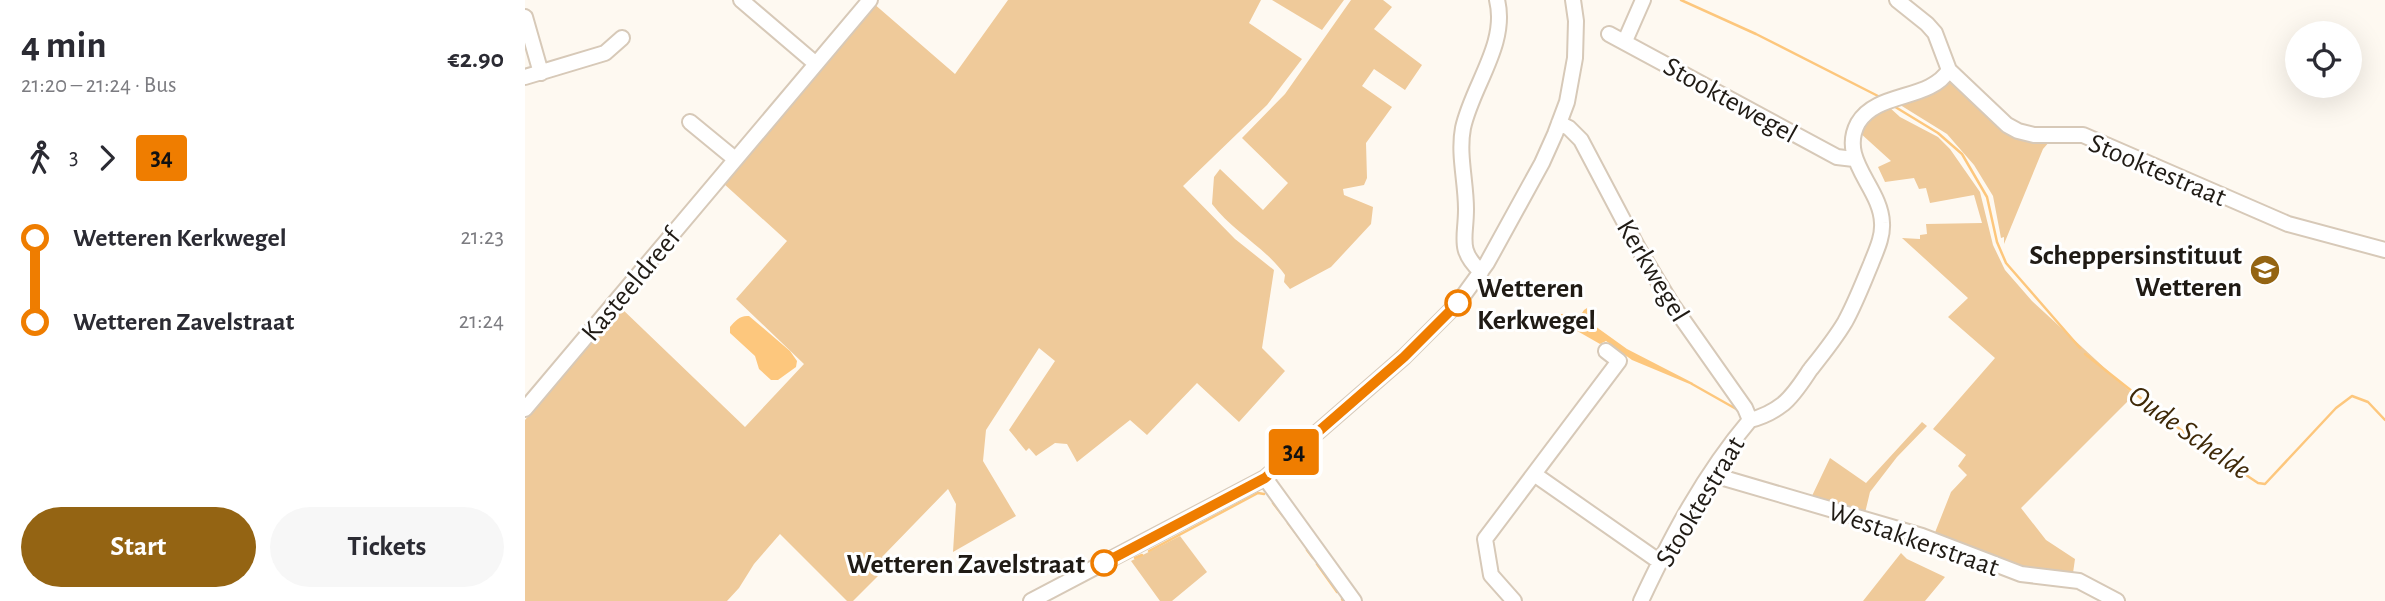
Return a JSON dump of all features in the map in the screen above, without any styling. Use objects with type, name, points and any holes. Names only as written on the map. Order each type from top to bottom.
[{"type":"street","points":[[741,0],[816,65]]},
{"type":"street","name":"Kasteeldreef","points":[[525,409],[870,0]]},
{"type":"street","points":[[1481,272],[1467,259],[1464,250],[1466,207],[1463,129],[1496,43],[1501,14],[1497,0]]},
{"type":"street","points":[[1031,601],[1265,478],[1404,357],[1451,311],[1481,272],[1542,163],[1559,123],[1567,102],[1575,58],[1576,21],[1573,0]]},
{"type":"street","points":[[1625,41],[1643,0]]},
{"type":"street","points":[[1854,159],[1853,143],[1857,124],[1865,114],[1887,102],[1938,82],[1949,70],[1935,33],[1927,23],[1897,0]]},
{"type":"street","points":[[525,17],[541,72]]},
{"type":"street","name":"Stooktewegel","points":[[1609,34],[1837,157],[1854,159]]},
{"type":"street","points":[[525,77],[605,53],[622,38]]},
{"type":"street","name":"Stooktestraat","points":[[1949,70],[2007,125],[2018,131],[2034,135],[2083,135],[2288,224],[2385,250]]},
{"type":"street","points":[[690,122],[734,159]]},
{"type":"street","name":"Kerkwegel","points":[[1559,123],[1569,128],[1581,140],[1671,303],[1750,419]]},
{"type":"street","name":"Stooktestraat","points":[[1641,601],[1660,562],[1722,454],[1750,419],[1760,418],[1783,404],[1794,393],[1844,324],[1863,285],[1881,236],[1881,210],[1854,159]]},
{"type":"street","points":[[1514,601],[1491,575],[1485,539],[1619,361],[1607,351]]},
{"type":"street","points":[[1534,474],[1660,562]]},
{"type":"street","name":"Westakkerstraat","points":[[1710,474],[1923,536],[2021,574],[2080,581],[2117,601]]},
{"type":"street","points":[[1265,478],[1353,601]]},
{"type":"shaded area","points":[[1008,0],[1261,0],[1249,23],[1302,59],[1267,105],[1183,186],[1235,239],[1274,270],[1262,348],[1285,371],[1239,422],[1197,383],[1147,435],[1130,420],[1077,462],[1067,444],[1055,443],[1036,456],[1029,448],[1026,451],[1009,430],[1055,361],[1039,348],[986,430],[983,461],[1016,516],[953,552],[956,504],[948,489],[882,557],[888,566],[853,601],[847,601],[780,534],[727,601],[525,601],[525,420],[619,306],[745,427],[804,364],[736,299],[787,241],[723,183],[873,3],[955,74]]},
{"type":"shaded area","points":[[1272,0],[1344,0],[1322,30]]},
{"type":"shaded area","points":[[1351,0],[1383,0],[1392,7],[1374,29],[1422,65],[1405,90],[1374,69],[1362,86],[1392,107],[1366,143],[1367,178],[1364,185],[1343,189],[1344,195],[1373,207],[1371,224],[1331,267],[1290,289],[1284,282],[1285,275],[1277,265],[1229,223],[1212,204],[1214,177],[1220,169],[1263,210],[1288,183],[1242,138],[1285,94]]},
{"type":"shaded area","points":[[1954,82],[1974,100],[2050,141],[2043,149],[2004,244],[1993,196],[1974,165],[1947,134],[1897,103]]},
{"type":"shaded area","points":[[1888,106],[1900,117],[1938,137],[1950,149],[1980,192],[1993,245],[2005,270],[2032,301],[2134,395],[2021,508],[2046,540],[2075,559],[2073,573],[2034,572],[1934,535],[1951,492],[1967,475],[1958,466],[1966,455],[1933,429],[1995,358],[1948,317],[1968,298],[1902,238],[1920,239],[1920,235],[1927,234],[1926,224],[1982,223],[1974,195],[1930,203],[1926,188],[1919,189],[1914,178],[1885,182],[1878,167],[1891,161],[1859,132],[1865,120]]},
{"type":"shaded area","points":[[1587,308],[1588,321],[1627,349],[1693,383],[1692,385],[1632,360],[1606,341],[1600,344],[1572,328]]},
{"type":"shaded area","points":[[743,316],[749,316],[790,351],[797,361],[796,367],[778,380],[771,380],[759,369],[755,356],[730,333],[730,327],[736,321]]},
{"type":"shaded area","points":[[1922,422],[1927,426],[1897,457],[1870,492],[1865,513],[1811,498],[1830,458],[1866,483]]},
{"type":"shaded area","points":[[1180,536],[1207,572],[1172,601],[1160,601],[1131,561]]},
{"type":"shaded area","points":[[1901,553],[1907,559],[1945,577],[1925,601],[1863,601]]},
{"type":"waterway","name":"Oude Schelde","points":[[1681,0],[1756,34],[1878,96]]},
{"type":"waterway","name":"Oude Schelde","points":[[1892,105],[1938,133],[1962,154],[1987,197],[1997,242],[2006,263],[2080,348]]},
{"type":"waterway","points":[[1562,315],[1570,327],[1573,327]]},
{"type":"waterway","name":"Oude Schelde","points":[[2085,354],[2195,441],[2258,483],[2265,484],[2336,408],[2352,396],[2368,402],[2385,420]]},
{"type":"waterway","points":[[1692,384],[1738,410]]},
{"type":"waterway","points":[[1149,551],[1258,493],[1264,494]]},
{"type":"waterway","points":[[1273,503],[1283,516]]},
{"type":"waterway","points":[[1288,523],[1304,544]]},
{"type":"waterway","points":[[1307,550],[1313,558]]},
{"type":"waterway","points":[[1135,558],[1142,555]]},
{"type":"waterway","points":[[1317,564],[1337,592]]},
{"type":"bus line","name":"34","points":[[1104,563],[1265,478],[1404,357],[1458,303]]},
{"type":"place","name":"Scheppersinstituut Wetteren","points":[[2265,270]]},
{"type":"place","name":"Wetteren Kerkwegel","points":[[1458,303]]},
{"type":"place","name":"Wetteren Zavelstraat","points":[[1104,563]]}]
